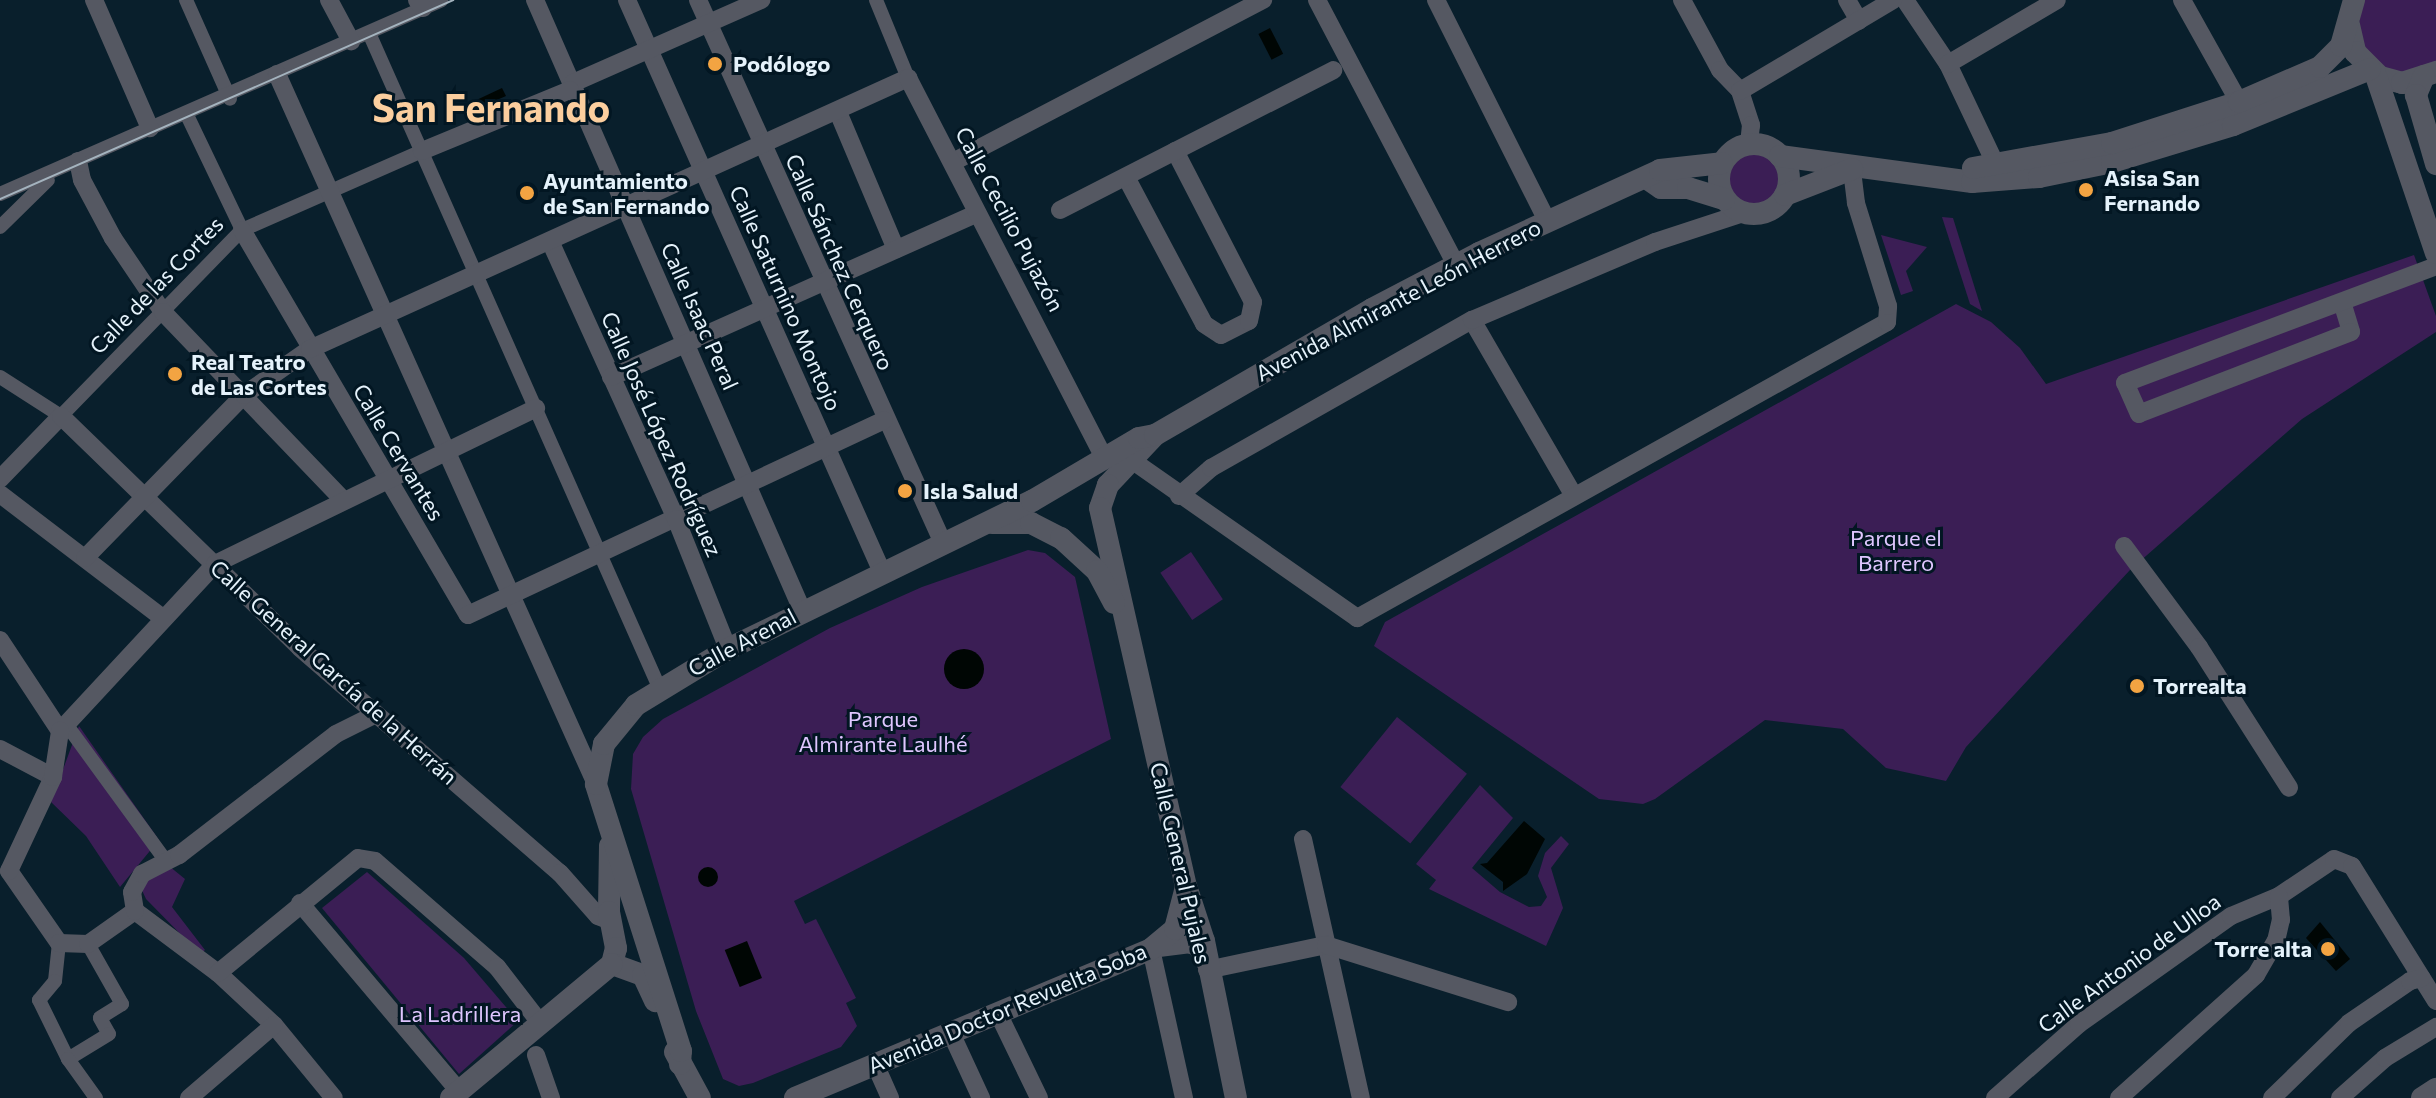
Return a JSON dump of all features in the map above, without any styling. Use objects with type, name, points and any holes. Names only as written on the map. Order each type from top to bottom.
[{"type":"street","points":[[94,0],[150,128]]},
{"type":"street","points":[[186,0],[229,97]]},
{"type":"street","points":[[329,0],[351,41]]},
{"type":"street","points":[[0,194],[229,97],[369,33],[420,4],[441,0]]},
{"type":"street","name":"Calle Isaac Peral","points":[[535,0],[802,610]]},
{"type":"street","name":"Calle Saturnino Montojo","points":[[627,0],[882,572]]},
{"type":"street","name":"Calle Sánchez Cerquero","points":[[698,0],[821,282],[942,541]]},
{"type":"street","points":[[422,151],[761,0]]},
{"type":"street","name":"Calle Cecilio Pujazón","points":[[876,0],[908,78],[1105,459]]},
{"type":"street","points":[[953,162],[1263,0]]},
{"type":"street","points":[[1317,0],[1456,265]]},
{"type":"street","points":[[1436,0],[1547,221]]},
{"type":"street","points":[[1682,0],[1720,70],[1740,91],[1751,125],[1749,144],[1722,163],[1718,181],[1724,199]]},
{"type":"street","points":[[1847,0],[1859,21]]},
{"type":"street","points":[[1740,91],[1893,0]]},
{"type":"street","points":[[1905,0],[1948,64],[1996,165]]},
{"type":"street","points":[[1948,64],[2057,0]]},
{"type":"street","points":[[2182,0],[2239,102]]},
{"type":"street","points":[[1749,144],[1780,156],[1852,169],[1953,175],[2112,143],[2239,102],[2328,64],[2352,10]]},
{"type":"street","points":[[2352,10],[2351,43],[2372,71],[2436,253]]},
{"type":"street","points":[[369,33],[474,275],[602,552],[659,687]]},
{"type":"street","points":[[1060,210],[1333,70]]},
{"type":"street","points":[[1953,175],[1972,182],[2039,177],[2112,162],[2233,125],[2372,71],[2402,83],[2430,74]]},
{"type":"street","points":[[277,74],[596,784]]},
{"type":"street","points":[[2430,74],[2416,95],[2436,164]]},
{"type":"street","points":[[85,558],[244,395],[310,349],[908,78]]},
{"type":"street","points":[[838,112],[896,249]]},
{"type":"street","points":[[186,113],[242,230]]},
{"type":"street","name":"Calle de las Cortes","points":[[0,479],[242,230],[422,151]]},
{"type":"street","points":[[1126,177],[1204,324],[1221,335],[1249,321],[1253,302],[1175,151]]},
{"type":"street","points":[[1780,156],[1789,175],[1785,195]]},
{"type":"street","points":[[78,161],[82,180],[113,238],[163,312],[343,500]]},
{"type":"street","name":"Avenida Almirante León Herrero","points":[[979,525],[1139,438],[1155,435],[1456,265],[1547,221],[1649,180],[1660,170],[1722,163]]},
{"type":"street","points":[[1179,496],[1211,468],[1472,320],[1655,242],[1743,213],[1764,213],[1785,195],[1852,169]]},
{"type":"street","points":[[1133,461],[1357,618],[1887,322],[1888,306],[1856,203],[1852,169]]},
{"type":"street","points":[[0,227],[58,170]]},
{"type":"street","points":[[1649,180],[1661,188],[1688,188],[1724,199],[1743,213]]},
{"type":"street","points":[[611,377],[976,214]]},
{"type":"street","name":"Calle Cervantes","points":[[242,230],[468,615],[510,593]]},
{"type":"street","name":"Calle José López Rodríguez","points":[[550,241],[676,519],[728,649]]},
{"type":"street","points":[[2342,302],[2351,332],[2139,414],[2125,383],[2436,266]]},
{"type":"street","points":[[1472,320],[1574,496]]},
{"type":"street","points":[[0,377],[61,416]]},
{"type":"street","points":[[96,1098],[68,1059],[39,1000],[55,981],[59,943],[4,874],[53,777],[63,728],[215,564],[387,477],[536,408]]},
{"type":"street","name":"Calle General García de la Herrán","points":[[61,416],[374,715],[570,885],[598,916],[611,921]]},
{"type":"street","points":[[510,593],[676,519],[747,482],[828,448],[884,420]]},
{"type":"street","name":"Avenida Almirante León Herrero","points":[[1126,629],[1100,502],[1108,485],[1155,435]]},
{"type":"street","points":[[0,494],[164,619]]},
{"type":"street","points":[[979,525],[1018,521],[1061,538],[1106,584],[1126,629]]},
{"type":"street","name":"Calle Arenal","points":[[610,830],[596,784],[599,755],[610,731],[659,687],[802,610],[979,525]]},
{"type":"street","points":[[2124,546],[2199,647],[2289,788]]},
{"type":"street","name":"Calle General Pujales","points":[[1126,629],[1186,886],[1194,900],[1236,1098]]},
{"type":"street","points":[[0,640],[63,728],[166,861]]},
{"type":"street","points":[[135,911],[135,882],[336,734],[374,715]]},
{"type":"street","points":[[0,749],[53,777]]},
{"type":"street","points":[[300,903],[455,1095],[534,1039],[612,964],[616,948],[611,921],[610,830]]},
{"type":"street","points":[[610,830],[681,1051],[680,1064]]},
{"type":"street","points":[[1303,839],[1361,1098]]},
{"type":"street","points":[[218,973],[358,858],[375,861],[497,967],[534,1039],[551,1098]]},
{"type":"street","name":"Calle Antonio de Ulloa","points":[[1995,1098],[2092,1015],[2231,916],[2279,896],[2327,861],[2341,860],[2356,872],[2422,978]]},
{"type":"street","points":[[570,885],[592,889],[605,880],[611,866]]},
{"type":"street","name":"Avenida Doctor Revuelta Soba","points":[[795,1098],[1151,949],[1175,929],[1186,886]]},
{"type":"street","points":[[2119,1098],[2256,975],[2276,941],[2281,920],[2279,896]]},
{"type":"street","points":[[59,943],[88,944],[135,911]]},
{"type":"street","points":[[135,911],[218,973],[274,1025],[334,1098]]},
{"type":"street","points":[[68,1059],[109,1034],[100,1018],[122,1004],[88,944]]},
{"type":"street","points":[[1184,1098],[1151,949],[1189,944],[1197,947],[1206,968],[1326,945],[1508,1002]]},
{"type":"street","points":[[612,964],[643,975],[694,1094]]},
{"type":"street","points":[[2272,1098],[2349,1023],[2422,978],[2436,1001]]},
{"type":"street","points":[[998,1013],[1039,1098]]},
{"type":"street","points":[[189,1098],[274,1025]]},
{"type":"street","points":[[2340,1098],[2385,1058],[2436,1027]]},
{"type":"street","points":[[951,1033],[981,1098]]},
{"type":"street","points":[[875,1064],[890,1098]]},
{"type":"street","points":[[2422,1098],[2436,1089]]},
{"type":"green space","points":[[2364,0],[2436,0],[2436,64],[2394,76],[2358,49],[2360,5]]},
{"type":"green space","points":[[1754,154],[1772,162],[1780,180],[1772,198],[1754,206],[1736,198],[1728,180],[1736,162]]},
{"type":"green space","points":[[1942,217],[1953,218],[1982,311],[1970,304]]},
{"type":"green space","points":[[1881,235],[1927,247],[1906,271],[1913,291],[1901,295]]},
{"type":"green space","name":"Parque el Barrero","points":[[2414,255],[2436,316],[2436,332],[2302,419],[2130,570],[1966,747],[1946,781],[1886,768],[1843,729],[1765,720],[1655,799],[1643,804],[1599,799],[1374,646],[1385,622],[1956,304],[1991,322],[2020,348],[2046,384]]},
{"type":"green space","name":"Parque Almirante Laulhé","points":[[1028,550],[1045,553],[1075,577],[1111,739],[794,901],[805,924],[816,919],[856,998],[846,1003],[857,1026],[841,1047],[753,1083],[739,1086],[723,1079],[696,1011],[631,789],[633,754],[643,737],[663,719],[830,628],[922,587]]},
{"type":"green space","points":[[1191,552],[1223,599],[1192,620],[1160,573]]},
{"type":"green space","points":[[1397,717],[1467,774],[1410,844],[1340,787]]},
{"type":"green space","points":[[79,726],[159,840],[120,887],[86,836],[51,802]]},
{"type":"green space","points":[[1480,785],[1513,818],[1472,868],[1500,892],[1529,907],[1541,906],[1547,897],[1538,876],[1545,853],[1561,836],[1569,844],[1551,868],[1563,908],[1546,946],[1429,889],[1436,880],[1416,864]]},
{"type":"green space","points":[[169,866],[185,879],[172,907],[205,950],[200,954],[146,899],[140,886]]},
{"type":"green space","name":"La Ladrillera","points":[[367,872],[464,958],[518,1021],[459,1074],[322,908]]},
{"type":"shaded area","points":[[1270,28],[1283,54],[1272,60],[1258,34]]},
{"type":"shaded area","points":[[502,88],[506,96],[471,111],[468,104]]},
{"type":"shaded area","points":[[964,649],[978,655],[984,669],[978,683],[964,689],[950,683],[944,669],[950,655]]},
{"type":"shaded area","points":[[1524,821],[1545,839],[1527,874],[1503,891],[1503,882],[1480,864],[1487,863]]},
{"type":"shaded area","points":[[708,867],[715,870],[718,877],[715,884],[708,887],[701,884],[698,877],[701,870]]},
{"type":"shaded area","name":"Torre alta","points":[[2320,922],[2350,959],[2336,971],[2306,938]]},
{"type":"shaded area","points":[[747,941],[762,978],[740,987],[725,950]]},
{"type":"tram line","points":[[0,199],[453,0]]},
{"type":"place","name":"Podólogo","points":[[715,64]]},
{"type":"place","name":"Asisa San Fernando","points":[[2086,190]]},
{"type":"place","name":"Ayuntamiento de San Fernando","points":[[527,193]]},
{"type":"place","name":"Real Teatro de Las Cortes","points":[[175,374]]},
{"type":"place","name":"Isla Salud","points":[[905,491]]},
{"type":"place","name":"Torrealta","points":[[2137,686]]},
{"type":"place","name":"Torre alta","points":[[2328,949]]},
{"type":"district","name":"San Fernando","points":[[491,107]]}]
